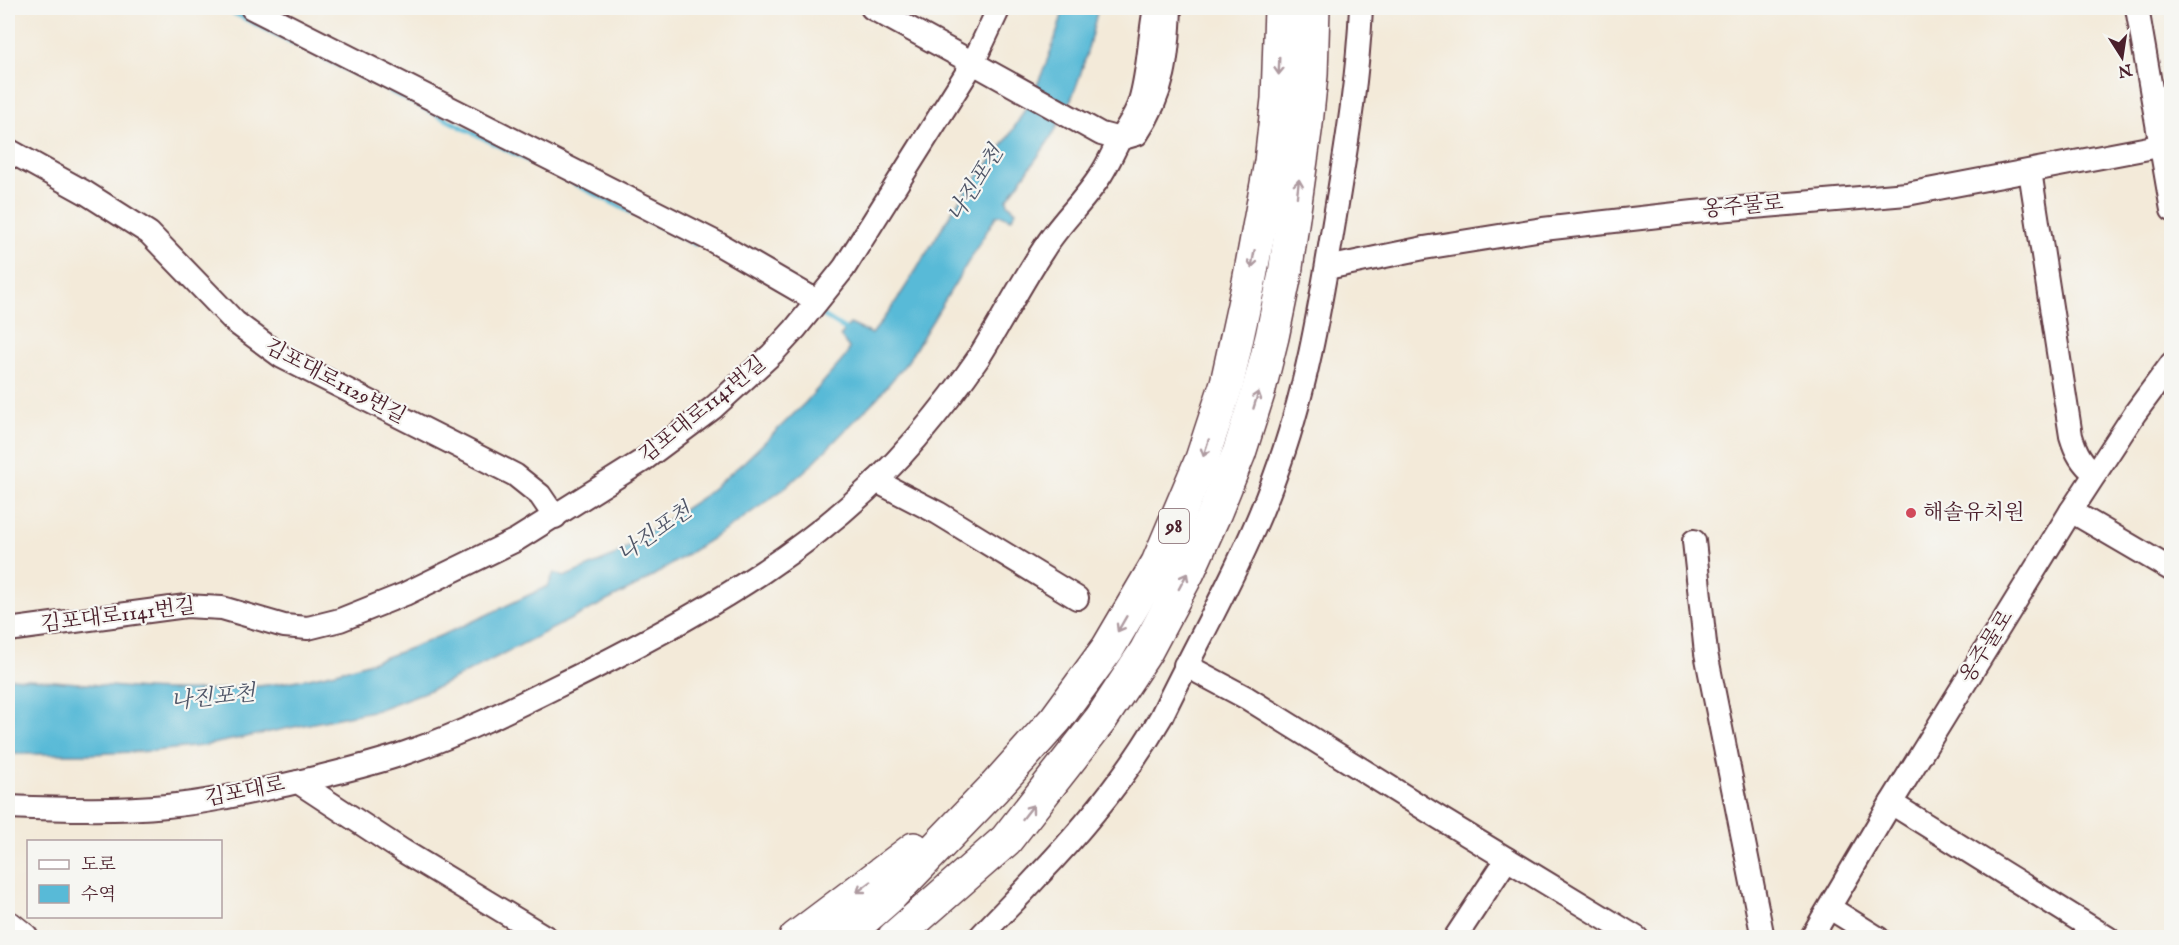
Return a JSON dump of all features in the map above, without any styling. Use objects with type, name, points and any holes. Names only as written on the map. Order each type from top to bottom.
[{"type":"highway","name":"98","points":[[842,938],[889,897],[994,788],[1056,718],[1108,648],[1158,563],[1202,459],[1229,372],[1249,282],[1270,162],[1278,99],[1281,8]]},
{"type":"highway","name":"98","points":[[894,938],[1006,840],[1101,719],[1146,651],[1188,572],[1239,453],[1264,371],[1285,274],[1311,85],[1312,8]]},
{"type":"highway","points":[[796,938],[994,788]]},
{"type":"highway","points":[[928,938],[959,904],[1006,840]]},
{"type":"main road","points":[[8,926],[23,938]]},
{"type":"street","points":[[252,8],[715,242],[817,301]]},
{"type":"street","points":[[872,8],[1111,136],[1137,134],[1150,114],[1161,87],[1166,63],[1170,8]]},
{"type":"street","points":[[979,66],[999,8]]},
{"type":"street","points":[[298,782],[404,754],[442,740],[519,706],[657,636],[788,556],[876,482],[915,440],[973,364],[1043,249],[1102,173],[1111,136],[1139,104],[1146,76],[1155,8]]},
{"type":"street","points":[[979,938],[1054,859],[1120,780],[1145,745],[1240,558],[1275,478],[1303,387],[1327,268],[1354,89],[1360,8]]},
{"type":"street","points":[[2137,8],[2171,208]]},
{"type":"street","name":"김포대로1141번길","points":[[8,630],[186,606],[222,608],[284,626],[308,628],[416,589],[516,540],[642,461],[713,408],[772,354],[844,268],[979,66]]},
{"type":"street","name":"옹주물로","points":[[1327,268],[1436,246],[1543,229],[1683,213],[1906,194],[2159,146]]},
{"type":"street","name":"김포대로1129번길","points":[[8,150],[95,199],[149,233],[235,322],[282,357],[515,475],[540,495],[555,517]]},
{"type":"street","points":[[2030,171],[2071,436],[2075,452],[2083,464],[2095,474]]},
{"type":"street","name":"옹주물로","points":[[1811,938],[1891,803],[2071,511],[2172,363]]},
{"type":"street","points":[[876,482],[938,513],[1077,598]]},
{"type":"street","points":[[2071,511],[2172,570]]},
{"type":"street","points":[[1694,540],[1706,653],[1763,938]]},
{"type":"street","points":[[1185,665],[1247,698],[1507,859],[1623,934]]},
{"type":"street","name":"김포대로","points":[[8,807],[74,809],[167,806],[225,798],[298,782],[403,850],[547,938]]},
{"type":"street","points":[[1891,803],[2108,938]]},
{"type":"street","points":[[1455,938],[1507,859]]},
{"type":"street","points":[[1830,908],[1878,938]]},
{"type":"water","name":"나진포천","points":[[1064,8],[1098,8],[1084,64],[1066,111],[1007,199],[1008,204],[1016,211],[1011,219],[1001,215],[996,216],[908,361],[878,397],[808,468],[781,491],[732,526],[640,584],[438,687],[377,710],[202,746],[91,754],[8,754],[8,678],[151,689],[198,690],[270,685],[340,671],[407,650],[468,624],[548,586],[554,573],[564,577],[612,557],[704,496],[745,461],[805,403],[847,355],[849,348],[840,336],[850,324],[872,334],[884,319],[960,199],[1000,149],[1021,116],[1039,81]]},
{"type":"waterway","points":[[224,8],[695,244]]},
{"type":"waterway","points":[[824,316],[851,333]]},
{"type":"place","name":"해솔유치원","points":[[1911,513]]}]
